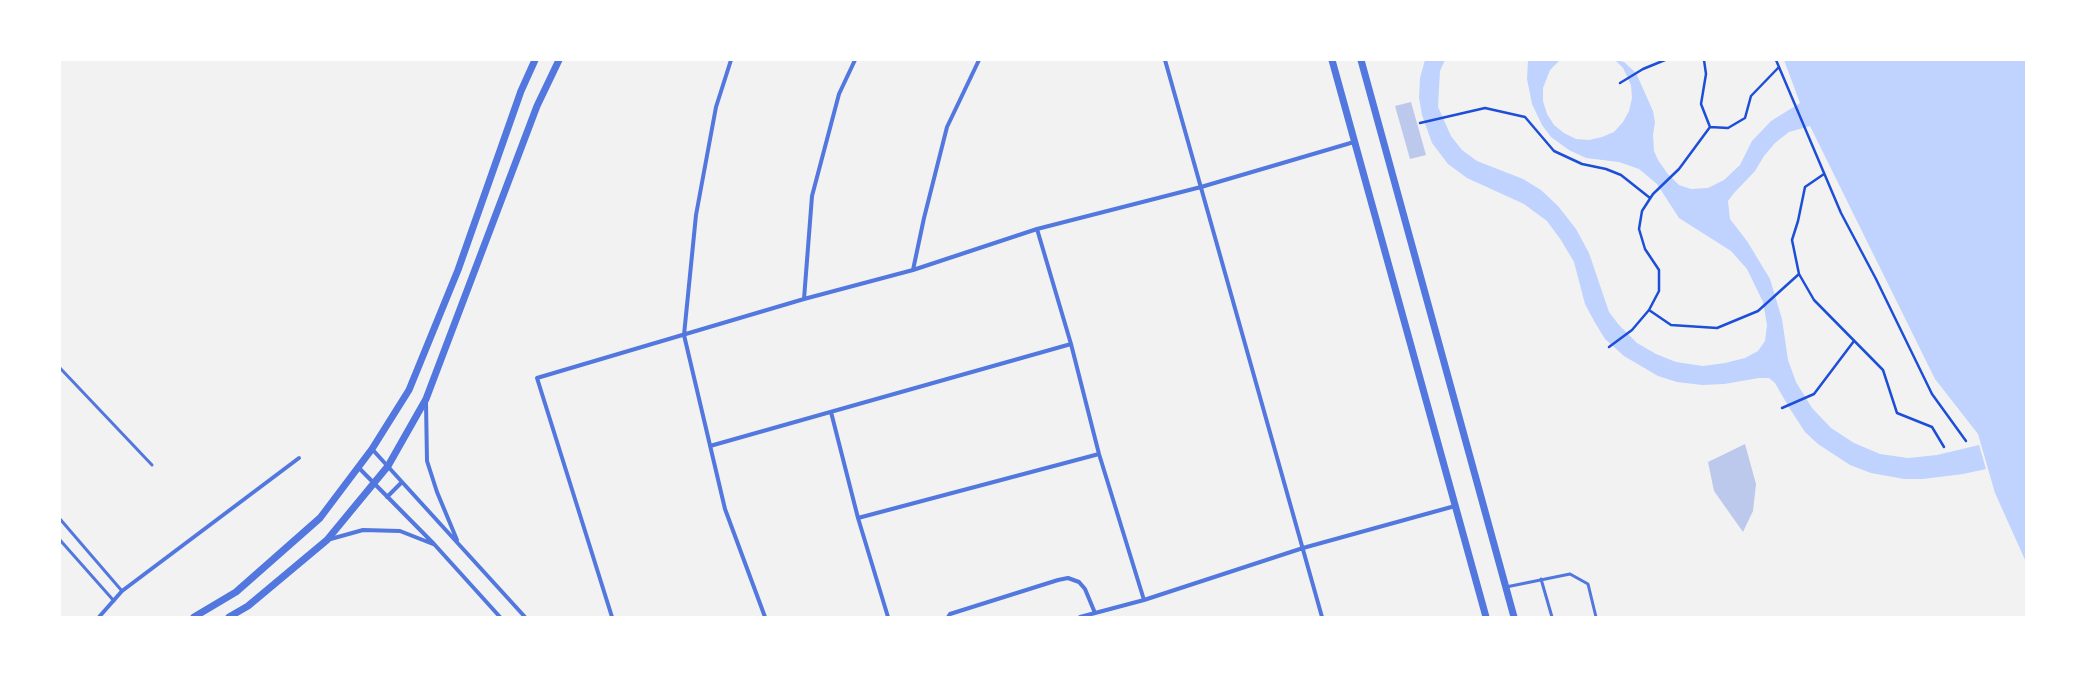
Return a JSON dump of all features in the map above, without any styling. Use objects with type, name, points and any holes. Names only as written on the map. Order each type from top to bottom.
[{"type":"street","points":[[194,617],[236,592],[320,518],[372,449],[409,390],[458,270],[521,91],[535,60]]},
{"type":"street","points":[[229,617],[248,606],[327,540],[388,466],[426,399],[537,106],[559,60]]},
{"type":"street","points":[[731,60],[716,107],[696,215],[684,336],[725,510],[765,617]]},
{"type":"street","points":[[804,299],[812,196],[839,94],[855,60]]},
{"type":"street","points":[[913,270],[924,218],[947,127],[980,60]]},
{"type":"street","points":[[1165,60],[1322,617]]},
{"type":"street","points":[[1332,60],[1486,617]]},
{"type":"street","points":[[1361,60],[1514,617]]},
{"type":"street","points":[[612,617],[537,378],[684,336],[804,299],[913,270],[1038,229],[1201,187],[1354,142]]},
{"type":"street","points":[[1038,229],[1071,344],[1099,454],[1144,600]]},
{"type":"street","points":[[710,446],[1071,344]]},
{"type":"street","points":[[426,399],[427,461],[436,492],[459,544]]},
{"type":"street","points":[[831,412],[858,518],[888,617]]},
{"type":"street","points":[[372,449],[525,617]]},
{"type":"street","points":[[858,518],[1099,454]]},
{"type":"street","points":[[99,617],[122,591],[299,458]]},
{"type":"street","points":[[358,467],[434,544],[500,617]]},
{"type":"street","points":[[387,497],[402,482]]},
{"type":"street","points":[[1080,617],[1144,600],[1303,548],[1455,506]]},
{"type":"street","points":[[327,540],[363,530],[400,531],[434,544]]},
{"type":"street","points":[[948,617],[950,614],[1068,578],[1079,582],[1085,589],[1095,613]]},
{"type":"lane","points":[[60,368],[152,465]]},
{"type":"lane","points":[[60,519],[122,591]]},
{"type":"lane","points":[[60,540],[114,601]]},
{"type":"lane","points":[[1505,587],[1570,574],[1588,584],[1596,617]]},
{"type":"lane","points":[[1542,579],[1552,617]]},
{"type":"path","points":[[1620,83],[1643,69],[1665,60]]},
{"type":"path","points":[[1704,60],[1706,74],[1701,104],[1710,127]]},
{"type":"path","points":[[1776,60],[1840,213],[1876,279],[1932,394],[1966,441]]},
{"type":"path","points":[[1710,127],[1728,128],[1745,118],[1751,96],[1779,67]]},
{"type":"path","points":[[1420,123],[1485,108],[1525,117],[1554,151],[1582,164],[1606,169],[1621,175],[1650,198]]},
{"type":"path","points":[[1609,347],[1632,330],[1649,310],[1659,291],[1659,270],[1645,249],[1639,229],[1642,211],[1653,194],[1679,169],[1710,127]]},
{"type":"path","points":[[1824,174],[1805,187],[1798,221],[1792,240],[1799,274],[1814,300],[1883,370],[1898,413],[1932,427],[1944,447]]},
{"type":"path","points":[[1649,310],[1670,325],[1717,328],[1758,311],[1780,289],[1799,274]]},
{"type":"path","points":[[1782,408],[1814,394],[1854,341]]},
{"type":"water","points":[[1425,60],[1445,60],[1440,71],[1438,107],[1451,136],[1462,150],[1477,161],[1523,179],[1541,190],[1558,206],[1576,229],[1589,253],[1609,312],[1619,325],[1637,343],[1656,354],[1676,362],[1703,366],[1745,358],[1758,351],[1765,341],[1767,325],[1763,302],[1747,269],[1731,251],[1679,218],[1657,184],[1639,169],[1619,162],[1586,158],[1569,150],[1551,137],[1542,125],[1532,104],[1527,79],[1528,60],[1560,60],[1550,70],[1543,88],[1543,101],[1547,114],[1554,125],[1564,133],[1576,139],[1589,140],[1614,132],[1623,122],[1629,111],[1632,98],[1631,85],[1623,68],[1615,60],[1624,62],[1636,73],[1653,111],[1655,122],[1653,135],[1654,151],[1658,160],[1667,173],[1679,185],[1691,189],[1708,188],[1724,180],[1740,165],[1752,141],[1771,121],[1800,103],[1784,60],[2026,60],[2026,562],[1995,493],[1978,434],[1935,379],[1810,126],[1789,132],[1775,143],[1764,156],[1755,171],[1728,201],[1730,219],[1747,241],[1770,279],[1782,319],[1788,360],[1796,382],[1812,408],[1831,428],[1854,443],[1880,454],[1908,458],[1937,455],[1979,445],[1986,469],[1963,474],[1923,479],[1904,479],[1871,473],[1850,465],[1818,444],[1805,432],[1775,383],[1769,378],[1759,378],[1724,384],[1702,385],[1677,382],[1658,376],[1624,356],[1605,339],[1594,321],[1585,304],[1574,262],[1561,240],[1547,221],[1524,204],[1467,178],[1448,164],[1432,143],[1422,115],[1419,98],[1420,78]]},
{"type":"building","points":[[1411,102],[1426,155],[1410,159],[1395,106]]},
{"type":"building","points":[[1745,444],[1756,484],[1753,511],[1743,532],[1714,491],[1708,462]]}]
